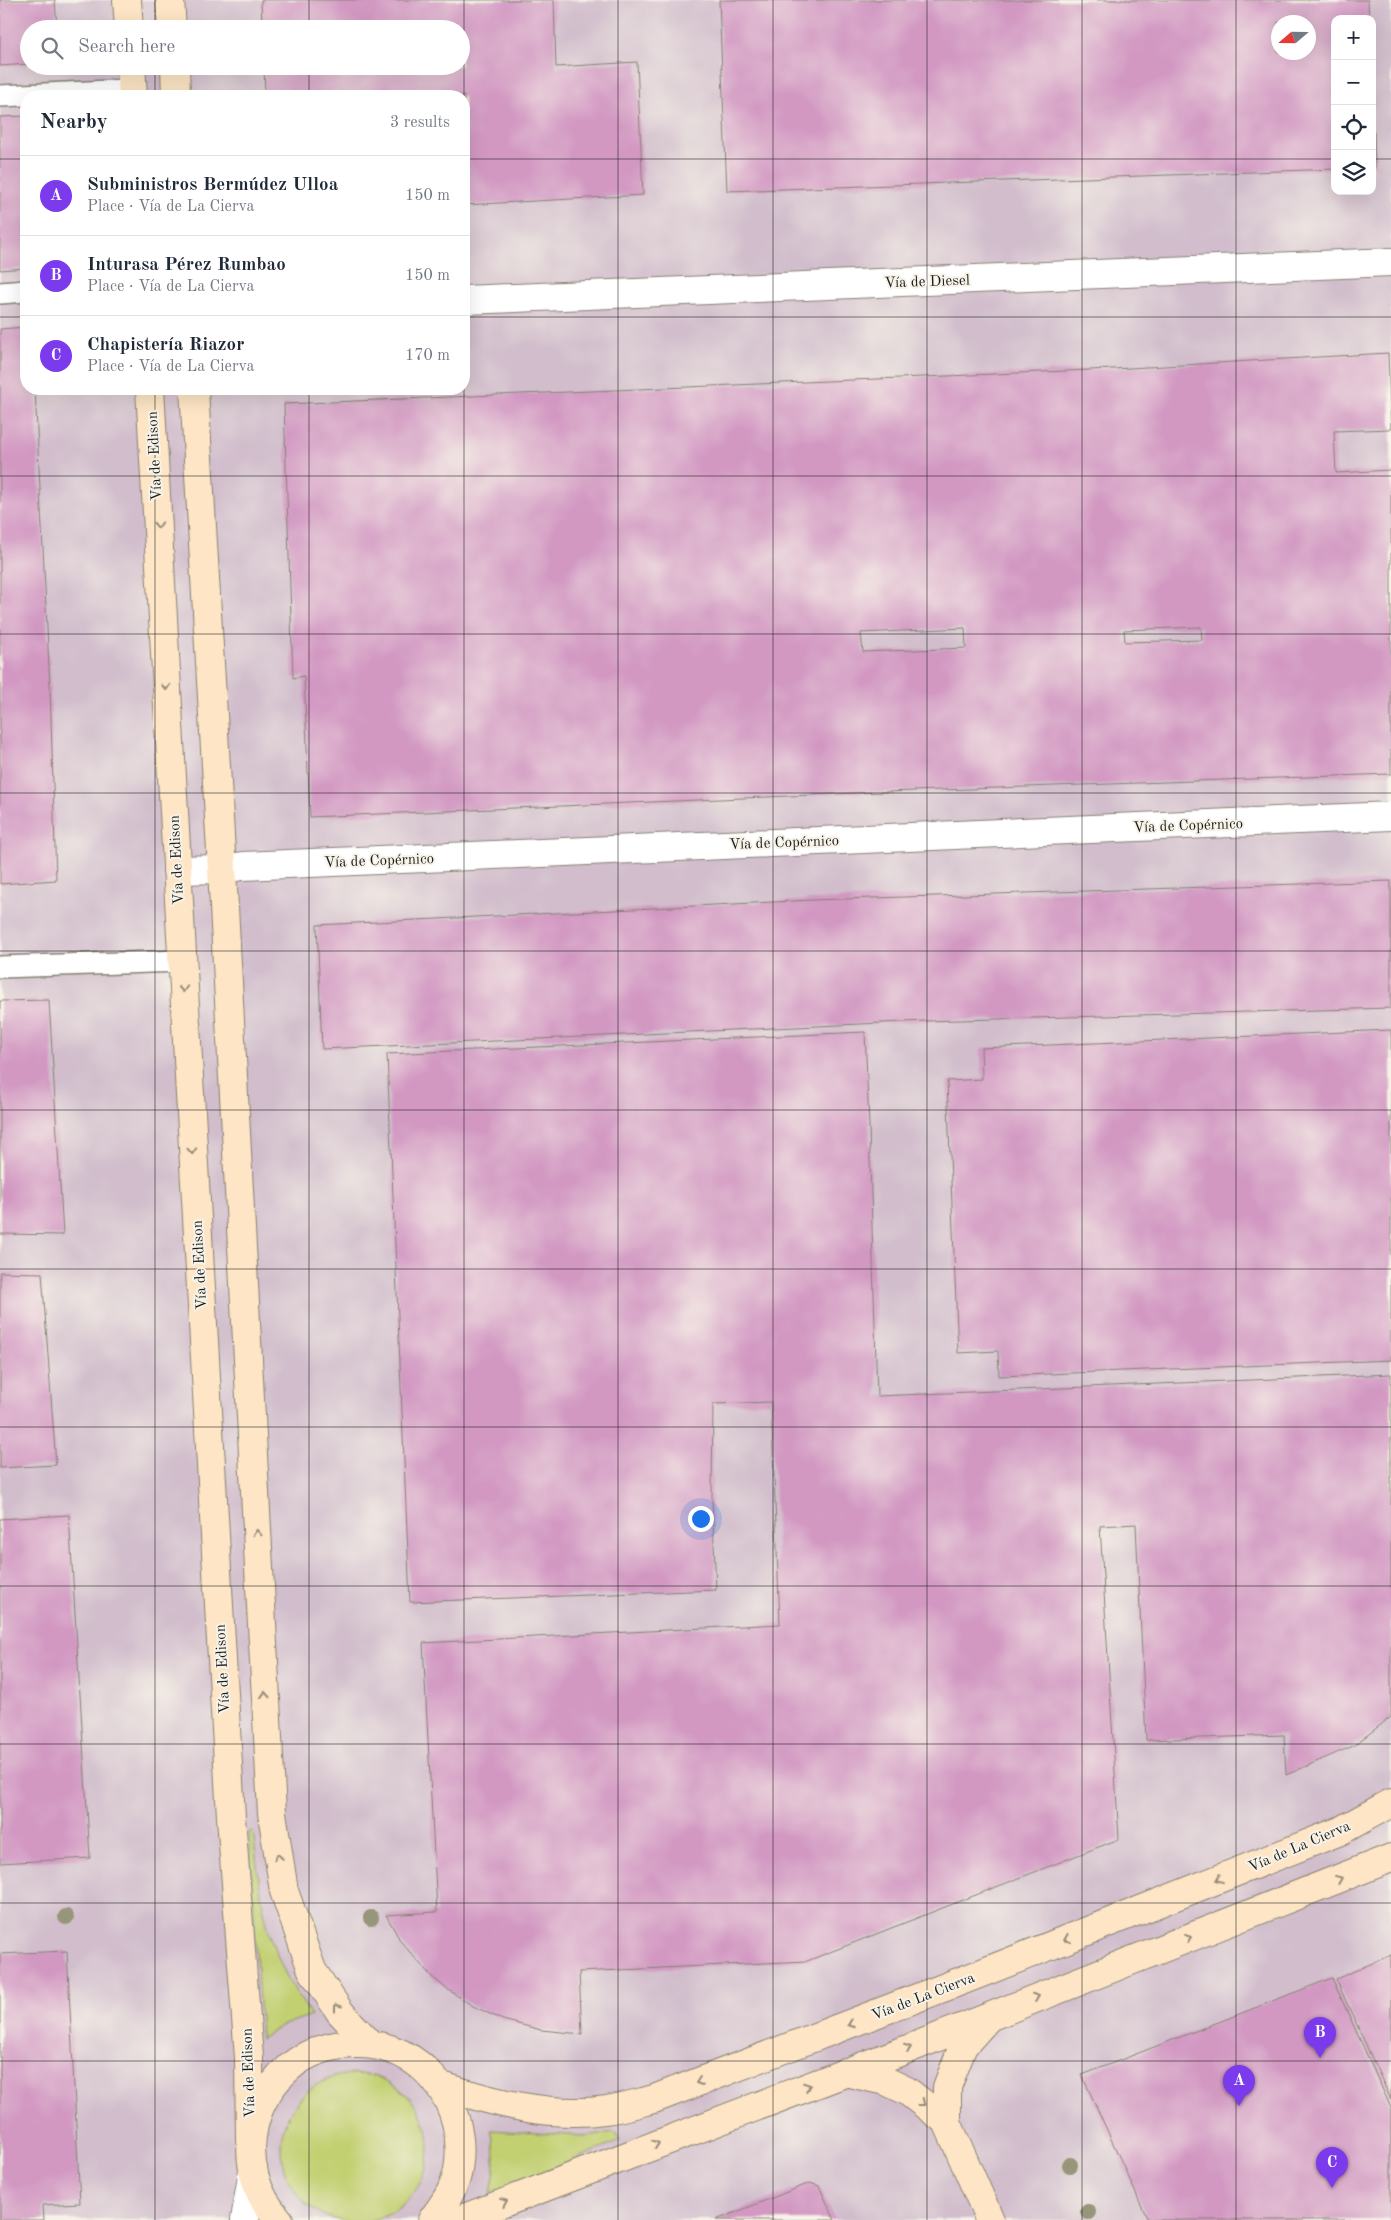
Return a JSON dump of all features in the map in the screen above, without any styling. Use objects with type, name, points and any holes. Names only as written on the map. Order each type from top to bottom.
[{"type":"main road","points":[[127,0],[128,20]]},
{"type":"main road","points":[[170,0],[171,20]]},
{"type":"main road","points":[[175,75],[176,90]]},
{"type":"main road","name":"Vía de Edison","points":[[150,395],[231,1817],[249,2058],[250,2140]]},
{"type":"main road","points":[[194,395],[222,868],[272,1813],[284,1891],[312,1970],[340,2012],[369,2043]]},
{"type":"main road","name":"Vía de La Cierva","points":[[439,2085],[518,2107],[569,2111],[605,2110],[654,2099],[903,2004],[1340,1831],[1391,1803]]},
{"type":"main road","points":[[459,2220],[846,2072],[1391,1858]]},
{"type":"main road","points":[[990,2220],[947,2122],[947,2087],[963,2046],[991,2014]]},
{"type":"main road","points":[[279,2220],[261,2196],[252,2170],[250,2140],[258,2107],[277,2078],[303,2057],[334,2045],[369,2043],[396,2051],[420,2065],[439,2085],[454,2111],[461,2141],[458,2172],[447,2201],[432,2220]]},
{"type":"main road","points":[[846,2072],[886,2082],[907,2091],[947,2122]]},
{"type":"street","name":"Vía de Diesel","points":[[470,300],[1391,262]]},
{"type":"street","name":"Vía de Copérnico","points":[[177,870],[273,864],[1391,816]]},
{"type":"street","points":[[245,2220],[252,2170]]},
{"type":"lane","points":[[66,90],[132,84]]},
{"type":"lane","points":[[0,96],[20,94]]},
{"type":"lane","points":[[0,293],[20,292]]},
{"type":"lane","points":[[0,967],[181,961]]},
{"type":"shaded area","points":[[0,0],[1391,0],[1391,2220],[0,2220]]},
{"type":"green space","points":[[253,1831],[267,1925],[280,1963],[311,2015],[281,2026],[261,2039],[249,1832]]},
{"type":"green space","points":[[340,2075],[370,2075],[396,2086],[408,2095],[417,2107],[428,2133],[428,2163],[417,2189],[408,2201],[396,2210],[370,2221],[340,2221],[314,2210],[302,2201],[293,2189],[282,2163],[282,2133],[293,2107],[302,2095],[314,2086]]},
{"type":"green space","points":[[491,2130],[584,2136],[615,2132],[620,2141],[491,2193],[495,2161]]},
{"type":"building","points":[[0,0],[55,0],[56,20],[20,20],[20,65],[0,66]]},
{"type":"building","points":[[261,0],[554,0],[556,67],[637,62],[643,195],[470,205],[470,90],[265,90],[264,75],[470,75],[470,20],[262,20]]},
{"type":"building","points":[[719,0],[1368,0],[1369,15],[1331,15],[1331,169],[727,191]]},
{"type":"building","points":[[20,116],[20,268],[0,270],[0,117]]},
{"type":"building","points":[[20,327],[20,395],[35,395],[50,687],[56,880],[0,884],[0,329]]},
{"type":"building","points":[[1388,353],[1391,429],[1334,431],[1336,473],[1391,470],[1391,774],[857,793],[310,817],[304,676],[293,678],[284,404],[1113,369]],"holes":[[[1201,627],[1202,640],[1125,642],[1124,630]],[[965,628],[966,648],[863,652],[861,633]]]},
{"type":"building","points":[[1391,881],[1391,1008],[925,1021],[322,1049],[317,925],[813,900]]},
{"type":"building","points":[[49,1000],[63,1235],[0,1234],[0,1001]]},
{"type":"building","points":[[1391,1030],[1391,1360],[999,1376],[998,1351],[958,1353],[947,1081],[982,1079],[981,1048]]},
{"type":"building","points":[[865,1032],[877,1396],[1391,1374],[1391,1717],[1353,1746],[1286,1775],[1284,1735],[1146,1740],[1136,1524],[1100,1526],[1119,1839],[807,1961],[579,1972],[582,2034],[541,2030],[503,2020],[473,2006],[431,1976],[401,1942],[386,1915],[437,1912],[423,1643],[780,1624],[771,1402],[713,1404],[712,1497],[716,1590],[410,1602],[387,1054]]},
{"type":"building","points":[[0,1272],[42,1273],[56,1465],[0,1468]]},
{"type":"building","points":[[69,1515],[90,1858],[0,1863],[0,1519]]},
{"type":"building","points":[[67,1951],[80,2203],[43,2205],[44,2220],[0,2220],[0,1954]]},
{"type":"building","points":[[1391,1955],[1391,2100],[1336,1979]]},
{"type":"building","points":[[1332,1978],[1391,2108],[1391,2220],[1148,2220],[1082,2075]]},
{"type":"building","points":[[810,2183],[819,2186],[835,2220],[716,2220]]},
{"type":"place","name":"Inturasa Pérez Rumbao","points":[[1320,2058]]},
{"type":"place","name":"Subministros Bermúdez Ulloa","points":[[1239,2106]]},
{"type":"place","name":"Chapistería Riazor","points":[[1332,2188]]}]
